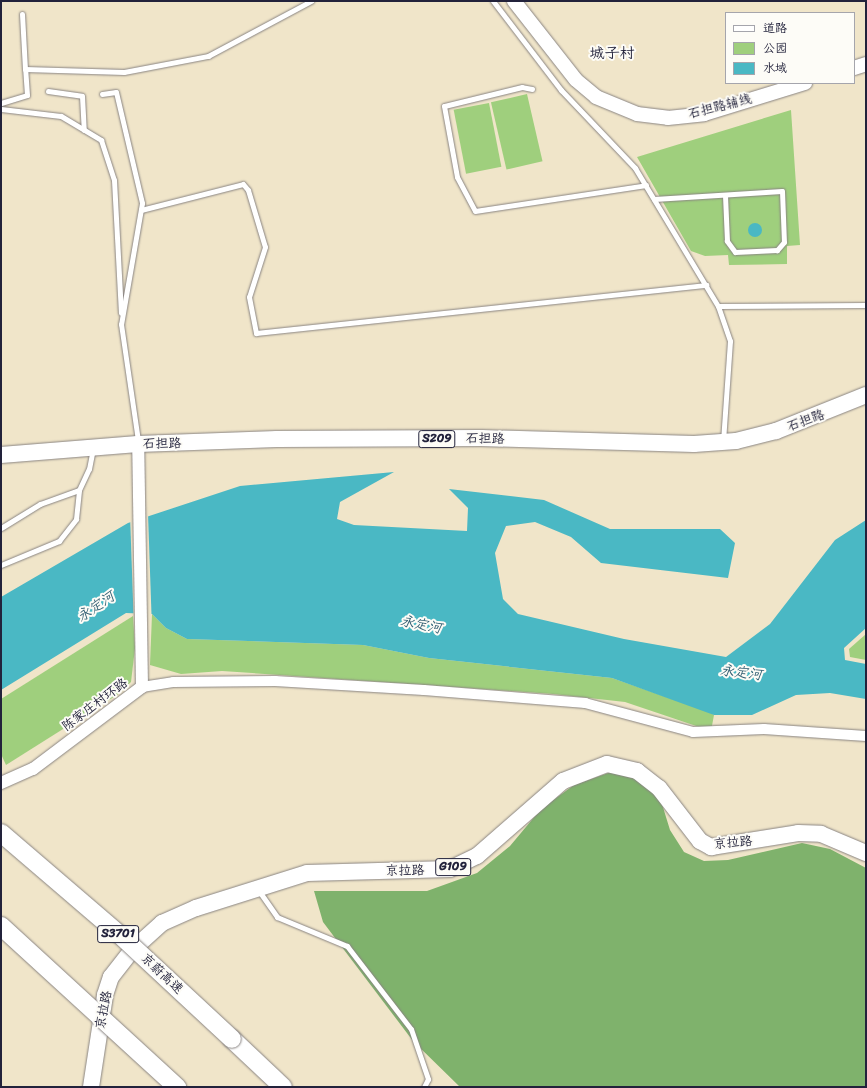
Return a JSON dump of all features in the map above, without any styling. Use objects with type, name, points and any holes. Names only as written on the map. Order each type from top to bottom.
[{"type":"highway","name":"京蔚高速","points":[[1,833],[119,934],[283,1087]]},
{"type":"highway","points":[[1,926],[177,1087]]},
{"type":"main road","name":"石担路辅线","points":[[514,1],[576,80],[596,97],[637,114],[668,118],[704,114],[802,84]]},
{"type":"main road","points":[[855,68],[866,64]]},
{"type":"main road","name":"石担路","points":[[1,455],[138,444],[481,438],[645,445],[723,442],[776,432],[866,395]]},
{"type":"main road","name":"京拉路","points":[[92,1087],[105,995],[111,978],[131,951],[162,923],[307,873],[450,869],[477,856],[563,781],[607,764],[637,771],[659,788],[700,841],[711,846],[806,834],[821,834],[866,853]]},
{"type":"street","name":"陈家庄村环路","points":[[1,783],[33,769],[142,687],[138,444]]},
{"type":"street","points":[[142,687],[173,682],[275,681],[424,690],[585,704],[693,732],[764,729],[866,736]]},
{"type":"lane","points":[[25,69],[124,72],[208,56],[312,1]]},
{"type":"lane","points":[[494,1],[561,90],[635,168],[718,306],[730,341],[723,442]]},
{"type":"lane","points":[[1,103],[27,95],[22,14]]},
{"type":"lane","points":[[532,89],[522,87],[444,106],[457,177],[475,211],[646,185]]},
{"type":"lane","points":[[48,91],[82,96],[84,130]]},
{"type":"lane","points":[[102,94],[116,92],[141,210],[121,324]]},
{"type":"lane","points":[[1,109],[61,116],[101,140],[114,180],[121,324],[138,444]]},
{"type":"lane","points":[[141,210],[243,184],[248,190],[265,247],[249,297],[256,333],[706,285]]},
{"type":"lane","points":[[654,199],[782,191],[784,242],[777,250],[735,252],[727,241],[725,195]]},
{"type":"lane","points":[[718,306],[866,304]]},
{"type":"lane","points":[[1,565],[59,541],[76,519],[79,490],[89,469],[93,448]]},
{"type":"lane","points":[[1,528],[40,504],[79,490]]},
{"type":"lane","points":[[258,889],[277,917],[347,946],[411,1029],[428,1079],[424,1087]]},
{"type":"green space","points":[[527,94],[543,161],[506,170],[491,102]]},
{"type":"green space","points":[[489,103],[501,167],[466,174],[454,110]]},
{"type":"green space","points":[[791,110],[800,245],[787,246],[787,264],[729,265],[728,255],[705,256],[691,251],[637,157]]},
{"type":"green space","points":[[152,614],[166,628],[187,639],[363,645],[429,658],[612,678],[709,712],[714,715],[711,731],[625,702],[553,694],[222,671],[181,674],[150,665]]},
{"type":"green space","points":[[133,616],[135,648],[131,682],[117,695],[6,765],[1,754],[1,699]]},
{"type":"green space","points":[[866,634],[866,660],[850,657],[849,649]]},
{"type":"green space","points":[[611,772],[644,781],[662,804],[670,830],[684,852],[704,861],[728,860],[802,843],[830,849],[866,868],[866,1087],[460,1087],[413,1041],[323,922],[314,891],[427,891],[477,873],[510,846],[541,809],[574,785]]},
{"type":"water","points":[[752,223],[758,223],[762,227],[762,233],[758,237],[752,237],[748,233],[748,227]]},
{"type":"water","name":"永定河","points":[[394,472],[340,502],[337,519],[354,525],[467,531],[468,508],[449,489],[544,500],[610,529],[720,529],[735,543],[728,578],[601,563],[571,537],[535,522],[506,526],[495,553],[503,599],[518,614],[624,639],[726,657],[770,624],[835,540],[866,520],[866,628],[844,648],[845,660],[866,664],[866,699],[830,693],[796,695],[752,715],[714,715],[612,678],[429,658],[363,645],[187,639],[166,628],[152,614],[126,613],[1,690],[1,597],[128,523],[240,486]]},
{"type":"pier","points":[[148,514],[152,616],[134,617],[130,515]]},
{"type":"district","name":"城子村","points":[[612,54]]}]
